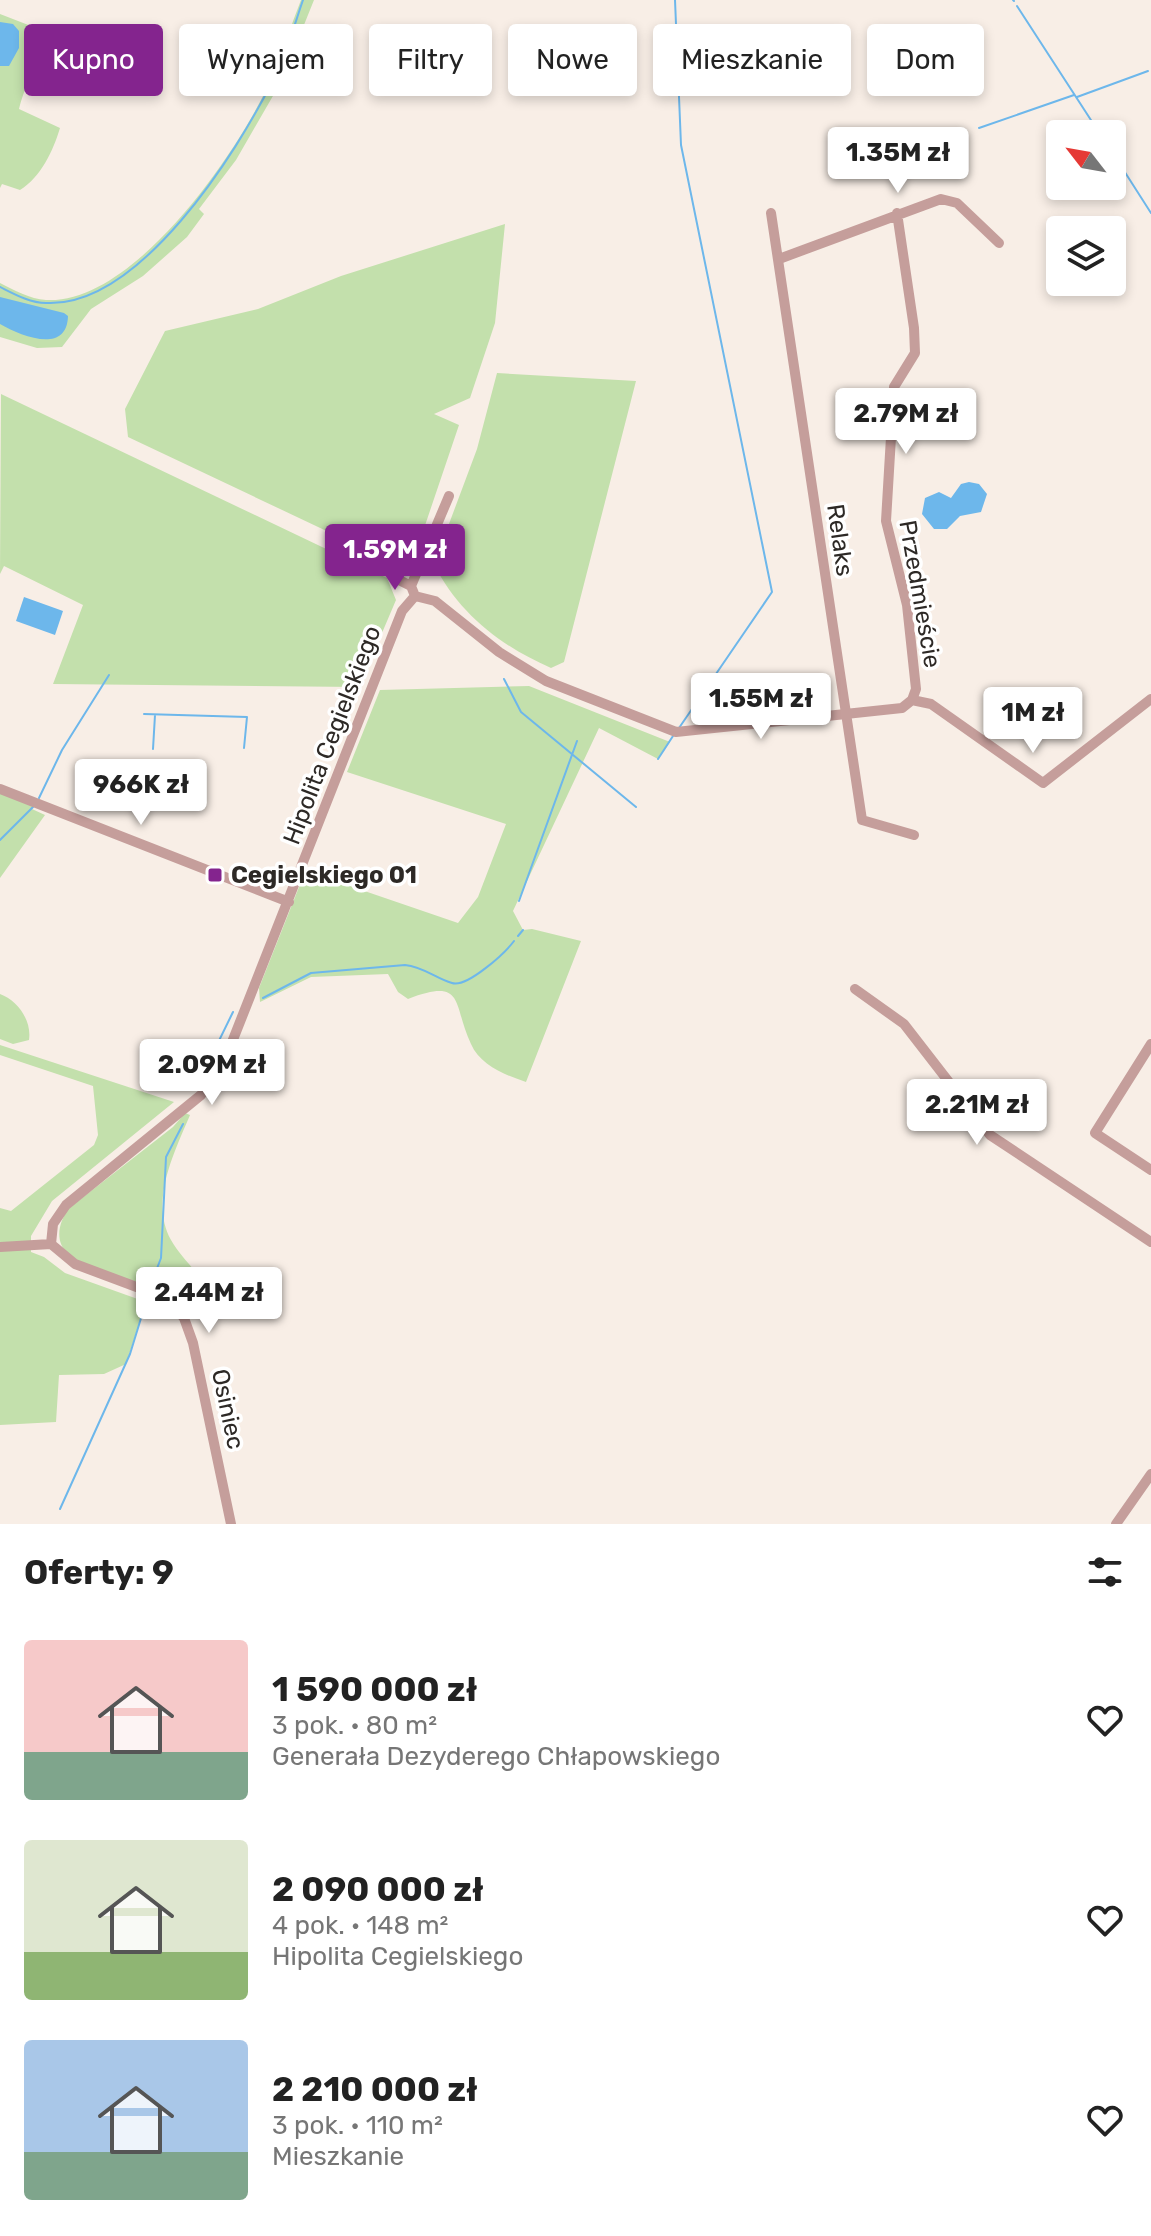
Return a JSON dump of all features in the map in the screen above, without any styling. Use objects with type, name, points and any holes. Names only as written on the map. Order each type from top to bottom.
[{"type":"street","points":[[779,259],[897,213],[949,199],[999,243]]},
{"type":"street","name":"Relaks","points":[[771,213],[862,820],[914,835]]},
{"type":"street","name":"Przedmieście","points":[[897,213],[915,353],[894,387],[886,521],[907,605],[916,689],[912,700]]},
{"type":"street","name":"Hipolita Cegielskiego","points":[[51,1244],[53,1224],[66,1205],[201,1095],[216,1077],[289,902],[449,496]]},
{"type":"street","points":[[395,578],[435,601],[499,652],[546,681],[676,732],[902,708],[912,700],[931,704],[1043,783],[1151,699]]},
{"type":"street","points":[[0,789],[289,902]]},
{"type":"street","points":[[270,896],[282,917]]},
{"type":"street","points":[[855,989],[904,1024],[990,1135],[1151,1242]]},
{"type":"street","points":[[1151,1044],[1095,1133],[1151,1170]]},
{"type":"street","points":[[0,1247],[51,1244]]},
{"type":"street","name":"Osiniec","points":[[51,1244],[75,1264],[166,1298],[184,1318],[193,1343],[231,1524]]},
{"type":"street","points":[[1116,1524],[1151,1474]]},
{"type":"green space","points":[[301,0],[314,0],[304,24],[292,24]]},
{"type":"green space","points":[[0,14],[26,24],[24,95],[19,109],[60,128],[45,163],[27,185],[20,190],[2,184],[0,188]]},
{"type":"green space","points":[[263,96],[273,96],[236,160],[199,209],[204,214],[187,237],[143,276],[91,309],[62,347],[37,348],[0,337],[0,283],[22,294],[46,300],[80,295],[115,277],[149,250],[181,216],[211,179]]},
{"type":"green space","points":[[505,224],[495,323],[470,398],[434,414],[459,425],[415,555],[392,562],[128,437],[125,409],[165,331],[258,309],[341,276]]},
{"type":"green space","points":[[497,373],[636,381],[564,662],[551,668],[515,650],[483,626],[456,598],[434,564],[477,449]]},
{"type":"green space","points":[[1,394],[387,578],[396,600],[359,687],[53,684],[83,605],[4,566],[0,574]]},
{"type":"green space","points":[[529,686],[670,742],[658,759],[599,728],[513,911],[523,930],[532,929],[581,941],[526,1082],[480,1058],[465,1030],[458,1006],[448,993],[440,991],[408,999],[398,992],[388,974],[311,977],[260,1002],[259,988],[301,882],[305,882],[309,872],[458,923],[478,897],[506,824],[347,772],[380,690]]},
{"type":"green space","points":[[0,793],[34,806],[32,809],[45,815],[0,878]]},
{"type":"green space","points":[[0,994],[12,1001],[26,1018],[29,1040],[13,1044],[0,1039]]},
{"type":"green space","points":[[0,1045],[174,1102],[52,1201],[31,1236],[31,1252],[44,1257],[65,1273],[146,1302],[126,1364],[104,1374],[59,1375],[56,1422],[0,1425],[0,1208],[11,1211],[94,1145],[98,1135],[93,1086],[0,1055]]},
{"type":"green space","points":[[185,1113],[190,1115],[167,1176],[163,1209],[171,1240],[205,1284],[200,1310],[145,1284],[98,1271],[77,1261],[64,1249],[59,1238],[60,1226],[68,1209],[173,1127]]},
{"type":"water","points":[[0,22],[13,24],[19,31],[19,48],[9,66],[0,66]]},
{"type":"water","points":[[0,297],[64,313],[68,316],[66,328],[52,339],[30,337],[9,329],[0,324]]},
{"type":"water","points":[[961,484],[979,484],[987,494],[981,512],[960,516],[947,529],[934,529],[922,514],[925,498],[939,492],[951,498]]},
{"type":"water","points":[[24,597],[63,611],[55,635],[16,621]]},
{"type":"waterway","points":[[0,287],[40,303],[81,298],[116,281],[149,254],[181,221],[210,184],[257,111],[278,70],[303,0]]},
{"type":"waterway","points":[[675,0],[681,145],[772,592],[679,728]]},
{"type":"waterway","points":[[1017,6],[1091,120]]},
{"type":"waterway","points":[[1077,97],[1148,71]]},
{"type":"waterway","points":[[979,128],[1074,95]]},
{"type":"waterway","points":[[1126,174],[1151,213]]},
{"type":"waterway","points":[[39,798],[62,750],[109,675]]},
{"type":"waterway","points":[[504,679],[521,712],[636,807]]},
{"type":"waterway","points":[[144,714],[247,717],[244,748]]},
{"type":"waterway","points":[[153,749],[155,715]]},
{"type":"waterway","points":[[658,759],[673,736]]},
{"type":"waterway","points":[[519,901],[577,741]]},
{"type":"waterway","points":[[0,840],[33,807]]},
{"type":"waterway","points":[[518,936],[523,930]]},
{"type":"waterway","points":[[263,998],[311,973],[405,965],[459,983],[485,968],[514,941]]},
{"type":"waterway","points":[[212,1055],[233,1012]]},
{"type":"waterway","points":[[151,1284],[161,1258],[166,1157],[183,1124]]},
{"type":"waterway","points":[[60,1509],[130,1354],[146,1302]]},
{"type":"place","name":"Cegielskiego 01","points":[[215,875]]}]
